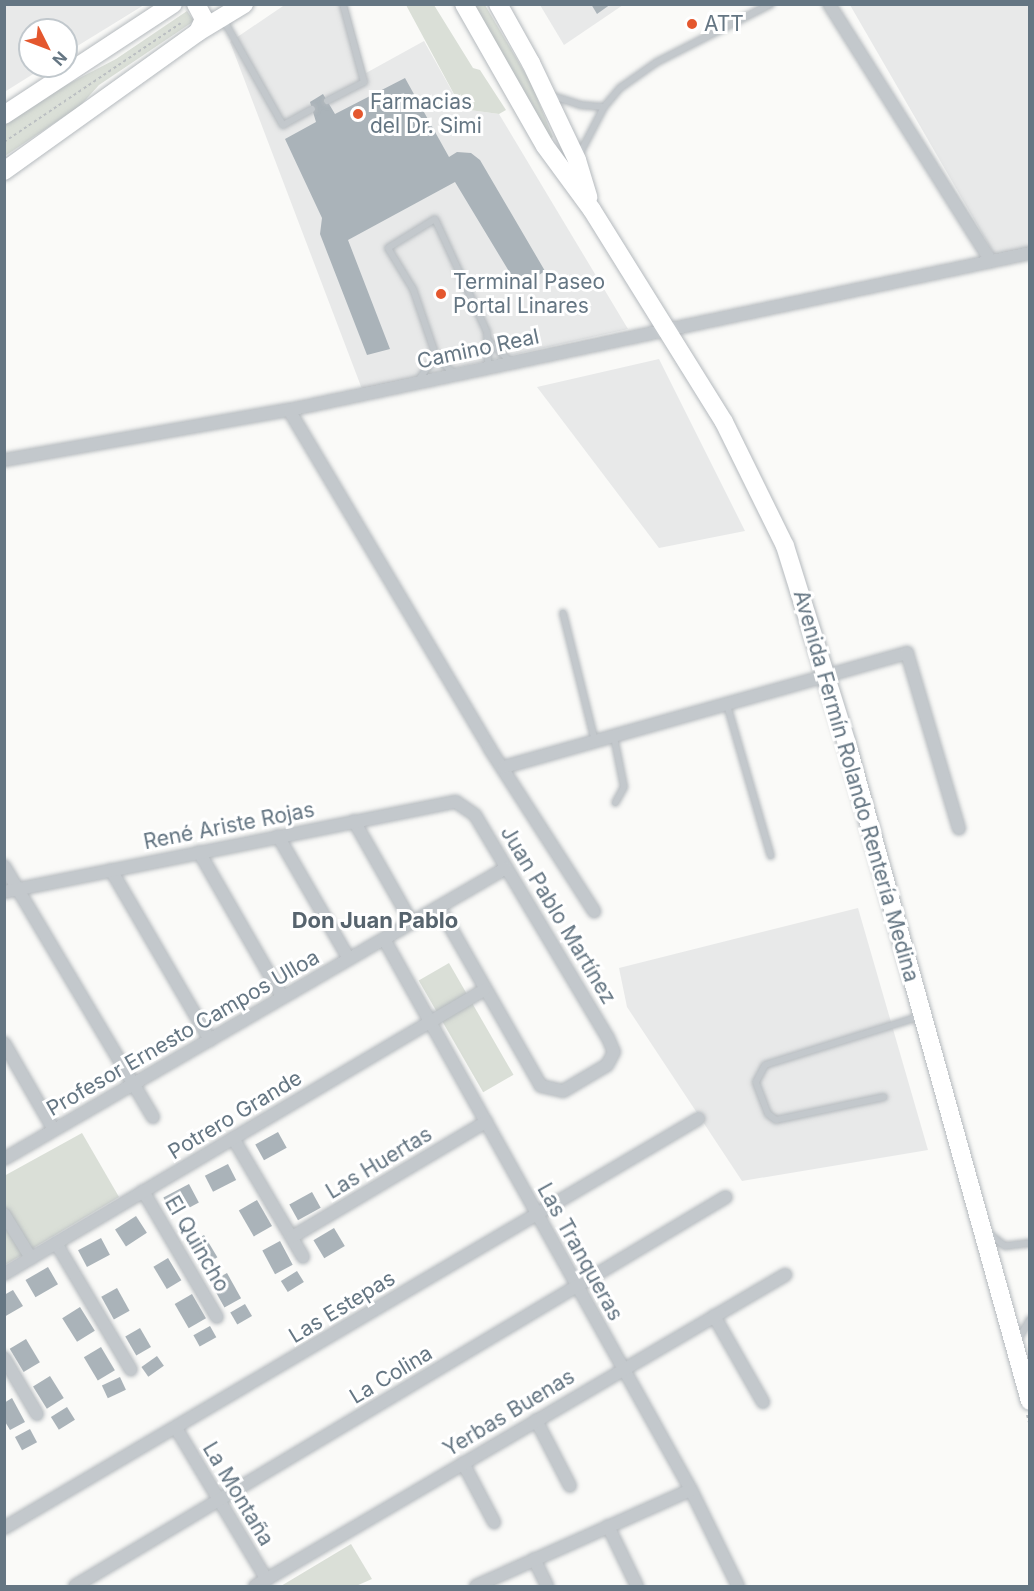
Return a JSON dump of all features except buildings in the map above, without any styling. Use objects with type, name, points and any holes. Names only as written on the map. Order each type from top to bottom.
[{"type":"main road","points":[[4,115],[172,4]]},
{"type":"main road","points":[[4,171],[195,18],[223,18],[244,4]]},
{"type":"main road","name":"Avenida Fermín Rolando Rentería Medina","points":[[464,4],[545,146],[592,210],[669,330],[766,503],[801,589],[1029,1401]]},
{"type":"main road","name":"Avenida Fermín Rolando Rentería Medina","points":[[498,4],[577,160],[592,210]]},
{"type":"street","points":[[829,4],[991,261]]},
{"type":"street","name":"Camino Real","points":[[4,460],[289,410],[1029,253]]},
{"type":"street","points":[[289,410],[490,749],[504,767],[594,911]]},
{"type":"street","points":[[504,767],[906,653],[959,828]]},
{"type":"street","name":"René Ariste Rojas","points":[[4,892],[444,802],[462,804]]},
{"type":"street","name":"Juan Pablo Martínez","points":[[462,804],[475,816],[614,1052],[607,1065],[562,1091],[546,1090],[537,1080],[484,990]]},
{"type":"street","points":[[354,821],[412,923]]},
{"type":"street","points":[[278,836],[349,959]]},
{"type":"street","points":[[199,852],[283,998]]},
{"type":"street","points":[[4,866],[153,1117]]},
{"type":"street","name":"Profesor Ernesto Campos Ulloa","points":[[4,1159],[506,868]]},
{"type":"street","points":[[111,870],[210,1040]]},
{"type":"street","points":[[439,907],[484,990]]},
{"type":"street","name":"Las Tranqueras","points":[[384,939],[575,1287],[691,1490],[738,1587]]},
{"type":"street","name":"Potrero Grande","points":[[4,1274],[484,990]]},
{"type":"street","points":[[4,1043],[54,1130]]},
{"type":"street","name":"Las Estepas","points":[[4,1528],[698,1119]]},
{"type":"street","name":"Las Huertas","points":[[292,1237],[486,1122]]},
{"type":"street","points":[[233,1138],[303,1257]]},
{"type":"street","name":"El Quincho","points":[[143,1191],[218,1317]]},
{"type":"street","name":"La Colina","points":[[75,1587],[726,1197]]},
{"type":"street","points":[[4,1214],[31,1258]]},
{"type":"street","points":[[56,1243],[131,1370]]},
{"type":"street","name":"Yerbas Buenas","points":[[255,1587],[622,1367],[785,1275]]},
{"type":"street","points":[[714,1316],[763,1402]]},
{"type":"street","points":[[4,1358],[37,1414]]},
{"type":"street","points":[[536,1420],[570,1486]]},
{"type":"street","name":"La Montaña","points":[[176,1428],[267,1580]]},
{"type":"street","points":[[463,1463],[494,1522]]},
{"type":"street","points":[[476,1587],[691,1490]]},
{"type":"street","points":[[608,1526],[637,1587]]},
{"type":"street","points":[[534,1559],[547,1587]]},
{"type":"lane","points":[[327,101],[364,82],[343,4]]},
{"type":"lane","points":[[577,160],[604,107],[620,88],[657,62],[771,4]]},
{"type":"lane","points":[[223,18],[284,125],[312,109]]},
{"type":"lane","points":[[544,92],[565,101],[604,107]]},
{"type":"lane","points":[[454,374],[436,356],[413,289],[388,248],[435,219],[489,341],[511,362]]},
{"type":"lane","points":[[488,367],[489,341]]},
{"type":"lane","points":[[417,382],[436,356]]},
{"type":"lane","points":[[563,614],[595,742]]},
{"type":"lane","points":[[727,705],[771,856]]},
{"type":"lane","points":[[614,736],[624,787],[615,803]]},
{"type":"lane","points":[[884,1097],[776,1120],[768,1114],[756,1082],[765,1065],[922,1016]]},
{"type":"lane","points":[[980,1225],[1005,1246],[1029,1244]]},
{"type":"lane","points":[[1015,1346],[1029,1318]]},
{"type":"path","points":[[4,142],[195,18]]},
{"type":"shaded area","points":[[286,4],[347,5],[366,73],[424,41],[462,109],[499,114],[628,329],[362,389],[230,42]]},
{"type":"shaded area","points":[[4,5],[144,5],[78,46],[78,18],[18,18],[18,78],[27,78],[6,91]]},
{"type":"shaded area","points":[[406,5],[434,5],[473,68],[480,70],[506,110],[499,114],[462,109]]},
{"type":"shaded area","points":[[471,5],[485,5],[531,83],[553,137],[550,139]]},
{"type":"shaded area","points":[[540,5],[623,5],[564,45]]},
{"type":"shaded area","points":[[850,5],[1029,5],[1029,253],[997,259]]},
{"type":"shaded area","points":[[187,11],[194,21],[99,85],[80,106],[5,156],[5,124],[49,94],[116,59]]},
{"type":"shaded area","points":[[659,359],[745,531],[659,548],[537,387]]},
{"type":"shaded area","points":[[858,908],[928,1150],[742,1181],[627,1007],[619,968]]},
{"type":"shaded area","points":[[449,963],[514,1075],[483,1092],[419,980]]},
{"type":"shaded area","points":[[82,1133],[119,1197],[5,1265],[4,1176]]},
{"type":"shaded area","points":[[351,1544],[372,1579],[356,1586],[281,1586]]},
{"type":"place","name":"ATT","points":[[692,24]]},
{"type":"place","name":"Farmacias del Dr. Simi","points":[[358,114]]},
{"type":"place","name":"Terminal Paseo Portal Linares","points":[[441,294]]},
{"type":"district","name":"Don Juan Pablo","points":[[375,921]]}]
